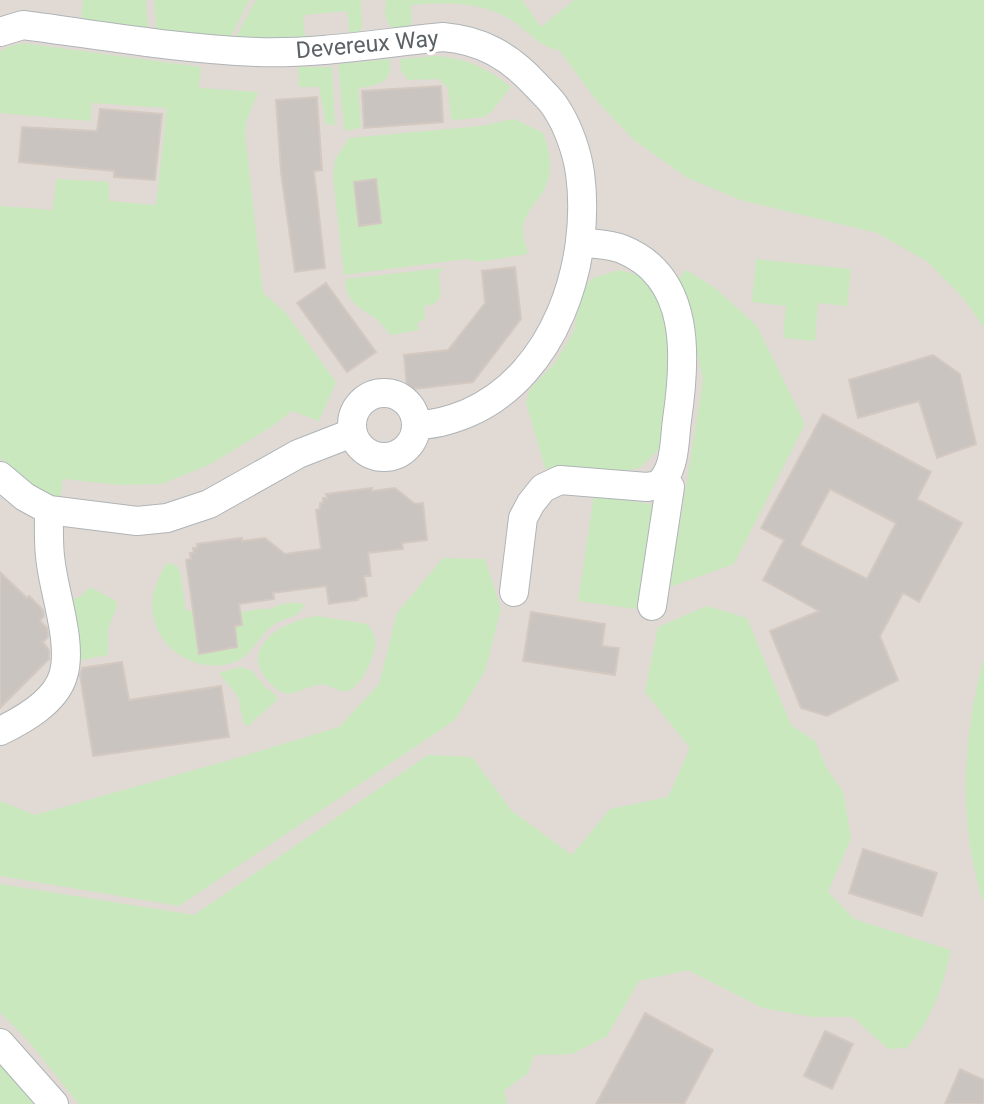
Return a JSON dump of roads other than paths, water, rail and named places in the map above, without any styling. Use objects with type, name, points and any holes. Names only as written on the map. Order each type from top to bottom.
[{"type":"street","name":"Devereux Way","points":[[0,32],[23,25],[209,49],[258,52],[309,51],[443,37],[462,38],[487,46],[520,68],[556,107],[569,133],[580,171],[580,242],[569,287],[556,323],[540,354],[520,379],[488,404],[431,425],[417,425]]},
{"type":"street","points":[[513,592],[523,518],[543,488],[560,480],[647,487],[658,485],[670,471],[684,376],[683,339],[676,309],[663,281],[646,264],[622,249],[580,242]]},
{"type":"street","points":[[380,393],[391,393],[402,398],[410,405],[417,425],[410,445],[393,457],[372,456],[363,450],[352,433],[355,411],[361,402],[380,393]]},
{"type":"street","points":[[0,476],[24,497],[49,510],[137,521],[167,518],[209,505],[298,454],[352,433]]},
{"type":"street","points":[[652,606],[670,487],[665,480]]},
{"type":"street","points":[[0,731],[25,718],[53,694],[63,677],[66,659],[50,563],[49,510]]},
{"type":"street","points":[[0,1043],[54,1104]]}]
